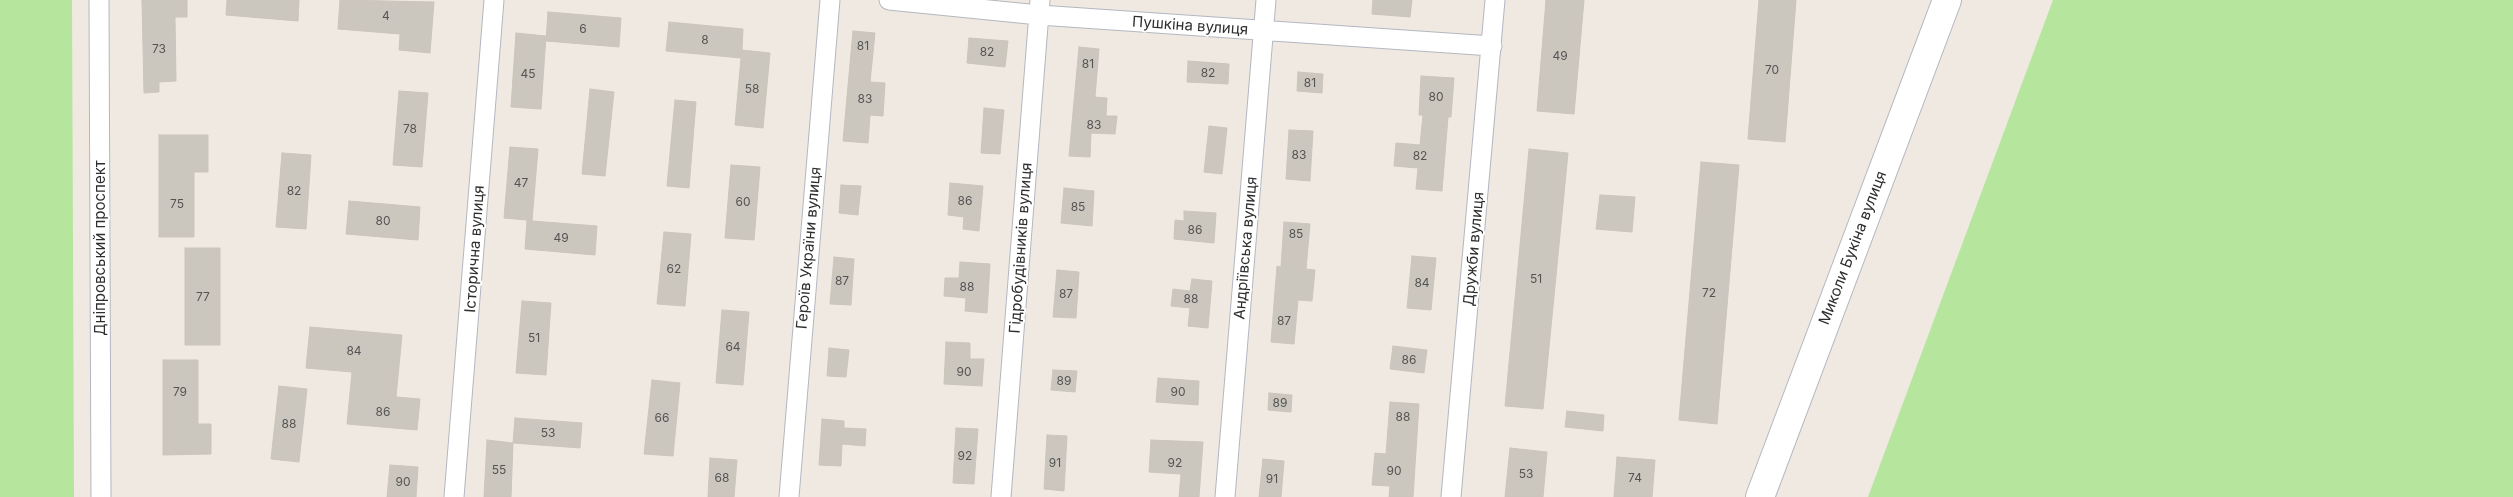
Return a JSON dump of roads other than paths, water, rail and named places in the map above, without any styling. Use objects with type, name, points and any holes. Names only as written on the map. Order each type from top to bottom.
[{"type":"street","name":"Дніпровський проспект","points":[[99,0],[102,497]]},
{"type":"street","name":"Історична вулиця","points":[[454,497],[494,0]]},
{"type":"street","name":"Героїв України вулиця","points":[[789,497],[830,0]]},
{"type":"street","name":"Пушкіна вулиця","points":[[889,0],[1039,8],[1263,31],[1492,46]]},
{"type":"street","name":"Андріївська вулиця","points":[[1226,497],[1266,0]]},
{"type":"street","name":"Дружби вулиця","points":[[1452,497],[1495,0]]},
{"type":"street","name":"Миколи Букіна вулиця","points":[[1760,497],[1947,0]]},
{"type":"street","name":"Гідробудівників вулиця","points":[[1001,497],[1039,8]]}]
